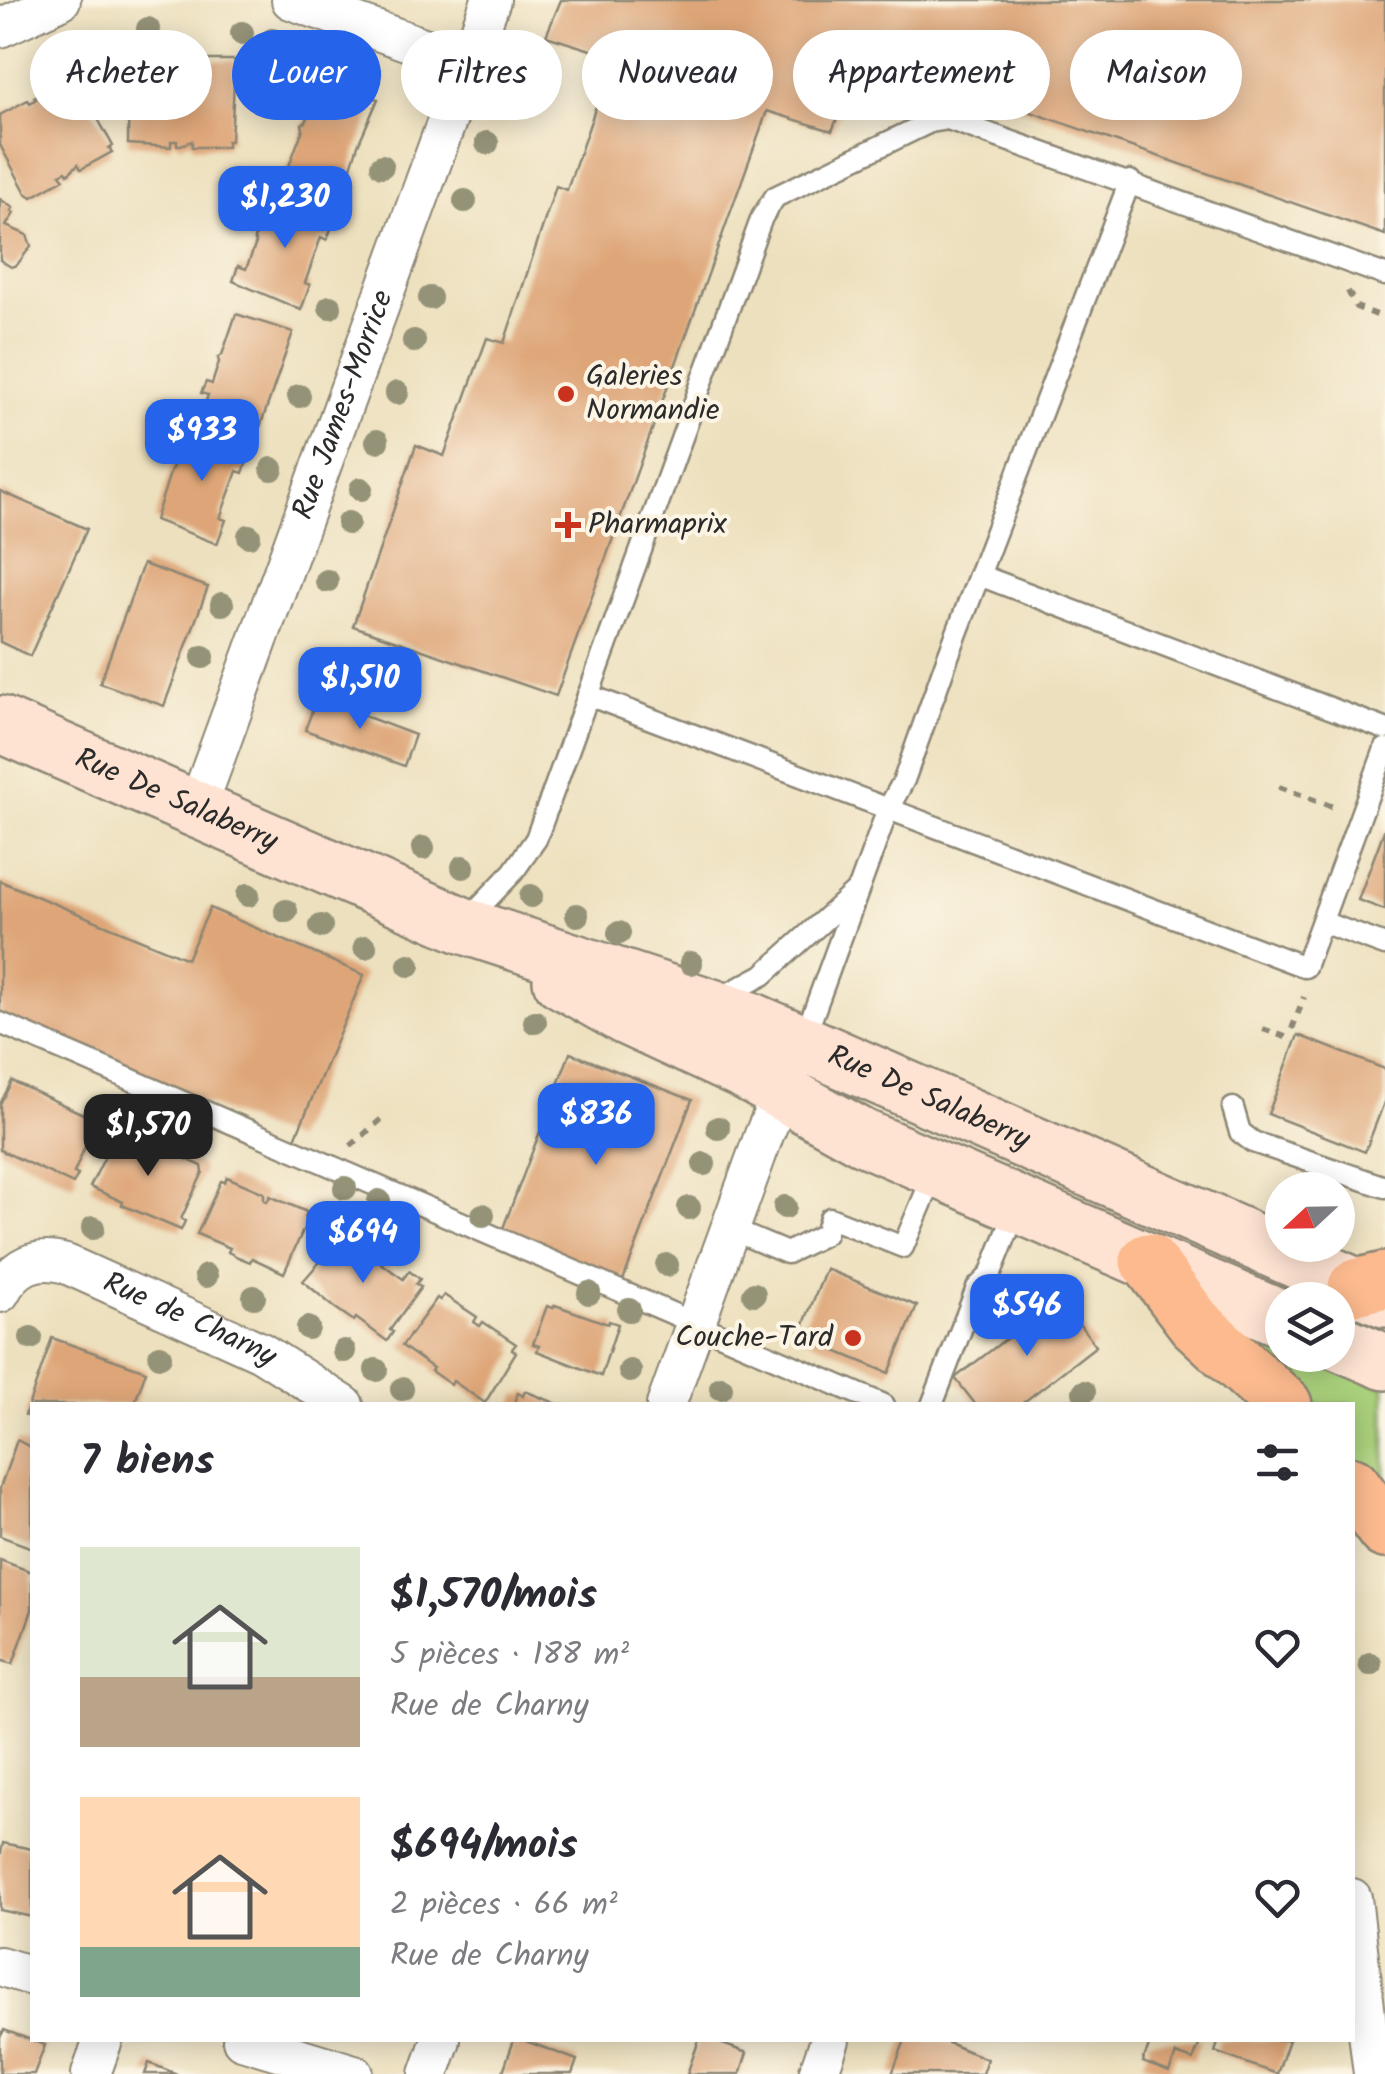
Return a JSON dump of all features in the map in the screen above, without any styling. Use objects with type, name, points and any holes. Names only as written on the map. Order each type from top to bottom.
[{"type":"highway","points":[[1148,1261],[1195,1323],[1281,1402]]},
{"type":"highway","points":[[1355,1490],[1385,1530]]},
{"type":"main road","name":"Rue De Salaberry","points":[[0,724],[462,925],[708,1003],[792,1068],[862,1137],[1265,1312]]},
{"type":"main road","name":"Rue De Salaberry","points":[[462,925],[626,1016],[792,1068],[1375,1289]]},
{"type":"main road","points":[[1355,1349],[1385,1362]]},
{"type":"street","points":[[0,28],[60,0]]},
{"type":"street","points":[[291,0],[401,39]]},
{"type":"street","name":"Rue James-Morrice","points":[[480,30],[491,0]]},
{"type":"street","name":"Rue James-Morrice","points":[[196,811],[447,120]]},
{"type":"street","points":[[667,1402],[792,1068]]},
{"type":"street","name":"Rue de Charny","points":[[0,1293],[10,1276],[26,1264],[46,1260],[66,1264],[262,1352],[332,1402]]},
{"type":"street","points":[[0,1966],[30,1975]]},
{"type":"street","points":[[1356,1973],[1372,2074]]},
{"type":"street","points":[[91,2074],[102,2042]]},
{"type":"street","points":[[249,2042],[354,2074]]},
{"type":"street","points":[[429,2074],[440,2042]]},
{"type":"street","points":[[818,2074],[829,2042]]},
{"type":"lane","points":[[462,925],[513,872],[536,839],[771,200],[930,122],[948,119],[1385,275]]},
{"type":"lane","points":[[792,1068],[1130,182]]},
{"type":"lane","points":[[979,576],[1385,729]]},
{"type":"lane","points":[[588,695],[1305,967],[1378,787],[1385,749]]},
{"type":"lane","points":[[708,1003],[763,975],[861,886]]},
{"type":"lane","points":[[1322,922],[1385,946]]},
{"type":"lane","points":[[0,1023],[877,1402]]},
{"type":"lane","points":[[1232,1108],[1240,1132],[1253,1142],[1382,1185]]},
{"type":"lane","points":[[730,1229],[787,1253],[824,1234],[830,1218],[902,1247],[937,1168]]},
{"type":"lane","points":[[933,1402],[977,1288],[990,1274],[1019,1203]]},
{"type":"path","points":[[1279,787],[1347,810]]},
{"type":"path","points":[[1292,1029],[1304,997]]},
{"type":"path","points":[[1264,1029],[1288,1038]]},
{"type":"path","points":[[339,1169],[348,1149],[385,1116]]},
{"type":"green space","points":[[1215,1312],[1265,1334],[1265,1364]]},
{"type":"green space","points":[[1272,1372],[1351,1372],[1385,1387],[1385,1502],[1355,1462],[1355,1402],[1301,1402]]},
{"type":"building","name":"Galeries Normandie","points":[[561,0],[1385,0],[1385,235],[1050,119],[1050,30],[793,30],[793,119],[773,113],[773,30],[582,30],[582,47],[562,41],[562,30],[548,30]]},
{"type":"building","points":[[212,60],[232,60],[231,141],[227,141],[227,147],[192,147],[192,141],[177,145],[177,141],[171,141],[171,147],[128,144],[128,120],[212,120]]},
{"type":"building","points":[[28,100],[30,120],[99,120],[113,146],[109,148],[112,152],[81,169],[78,164],[68,174],[60,174],[64,179],[32,197],[26,193],[0,145],[0,115]]},
{"type":"building","points":[[369,120],[343,193],[287,171],[302,124]]},
{"type":"building","name":"Galeries Normandie","points":[[591,120],[764,120],[556,696],[353,626],[416,445],[444,456],[487,338],[504,343],[556,186],[567,190]]},
{"type":"building","name":"Galeries Normandie","points":[[796,120],[837,120],[832,131]]},
{"type":"building","points":[[272,195],[336,215],[327,240],[321,237],[305,283],[310,285],[301,310],[233,281],[238,266],[246,269]]},
{"type":"building","points":[[0,199],[13,208],[6,226],[27,235],[31,246],[11,267],[0,260]]},
{"type":"building","points":[[236,314],[293,332],[260,427],[205,404],[208,395],[201,393],[206,382],[212,384]]},
{"type":"building","points":[[189,427],[252,448],[243,473],[237,471],[220,518],[226,520],[217,544],[155,520]]},
{"type":"building","points":[[0,491],[87,529],[30,656],[0,642]]},
{"type":"building","points":[[143,564],[208,587],[164,706],[100,683]]},
{"type":"building","points":[[317,698],[415,735],[404,766],[305,730]]},
{"type":"building","points":[[1385,828],[1385,910],[1358,900]]},
{"type":"building","points":[[0,881],[187,959],[210,908],[364,975],[294,1141],[0,1017]]},
{"type":"building","points":[[1298,1035],[1385,1069],[1385,1100],[1365,1152],[1268,1114]]},
{"type":"building","points":[[570,1053],[692,1100],[622,1283],[500,1236]]},
{"type":"building","points":[[12,1081],[96,1120],[73,1184],[0,1150],[0,1104]]},
{"type":"building","points":[[118,1130],[202,1166],[203,1172],[181,1219],[185,1221],[181,1230],[90,1187]]},
{"type":"building","points":[[227,1177],[264,1193],[267,1202],[270,1196],[307,1212],[308,1219],[284,1273],[252,1258],[250,1262],[238,1257],[228,1252],[230,1248],[197,1234],[221,1181],[225,1182]]},
{"type":"building","points":[[347,1231],[359,1239],[355,1244],[403,1279],[409,1271],[420,1279],[416,1284],[421,1287],[390,1330],[393,1332],[387,1341],[334,1307],[303,1281]]},
{"type":"building","points":[[826,1269],[917,1306],[889,1373],[799,1336]]},
{"type":"building","points":[[444,1295],[477,1317],[474,1322],[480,1326],[483,1322],[516,1344],[512,1349],[516,1352],[486,1402],[453,1381],[451,1385],[402,1346],[437,1298],[440,1300]]},
{"type":"building","points":[[1059,1298],[1096,1346],[1024,1402],[974,1402],[955,1378]]},
{"type":"building","points":[[547,1306],[618,1324],[601,1376],[537,1351],[539,1346],[533,1344]]},
{"type":"building","points":[[52,1338],[146,1371],[135,1402],[30,1402],[30,1417],[25,1415]]},
{"type":"building","points":[[525,1391],[552,1402],[514,1402],[518,1393],[523,1396]]},
{"type":"building","points":[[17,1440],[30,1447],[30,1547],[0,1536],[0,1488]]},
{"type":"building","points":[[0,1560],[30,1571],[30,1616],[13,1664],[0,1660]]},
{"type":"building","points":[[3,1843],[30,1849],[30,1917],[0,1910]]},
{"type":"building","points":[[4,2030],[45,2045],[34,2074],[0,2074],[0,2038]]},
{"type":"building","points":[[513,2042],[528,2042],[577,2060],[572,2074],[502,2074]]},
{"type":"building","points":[[698,2042],[717,2042],[747,2053],[740,2074],[687,2074]]},
{"type":"building","points":[[904,2042],[946,2042],[987,2059],[982,2074],[892,2074]]},
{"type":"building","points":[[1200,2042],[1193,2060],[1176,2054],[1169,2072],[1143,2062],[1150,2043]]},
{"type":"building","points":[[1218,2042],[1288,2042],[1277,2074],[1215,2052]]},
{"type":"building","points":[[149,2063],[177,2074],[145,2074]]},
{"type":"place","name":"Galeries Normandie","points":[[566,394]]},
{"type":"place","name":"Pharmaprix","points":[[568,525]]},
{"type":"place","name":"Couche-Tard","points":[[853,1338]]}]
